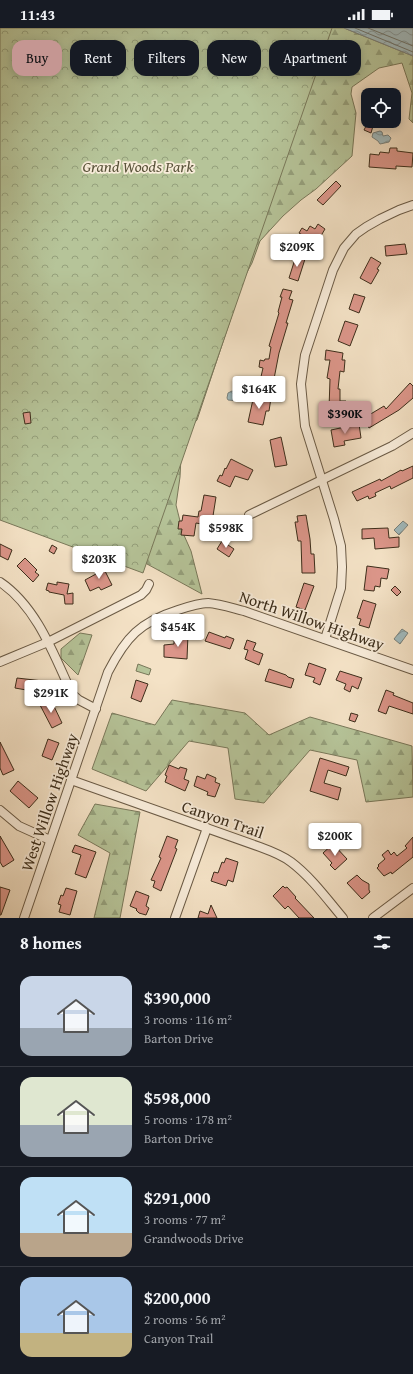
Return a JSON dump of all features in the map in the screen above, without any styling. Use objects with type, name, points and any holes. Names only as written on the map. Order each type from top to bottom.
[{"type":"street","points":[[325,639],[337,601],[342,577],[341,546],[305,426],[301,384],[306,355],[333,270],[344,248],[356,234],[380,219],[398,210],[413,206]]},
{"type":"street","points":[[249,514],[392,446],[413,433]]},
{"type":"street","points":[[0,582],[7,587],[25,606],[48,642],[72,694],[78,700],[96,708]]},
{"type":"street","points":[[0,662],[48,642],[141,595],[149,584]]},
{"type":"street","name":"West Willow Highway","points":[[24,918],[108,672],[117,654],[128,640],[148,622],[186,607],[208,603],[224,605]]},
{"type":"street","name":"North Willow Highway","points":[[224,605],[413,670]]},
{"type":"street","name":"Canyon Trail","points":[[71,780],[260,846],[278,854],[291,862],[304,874],[343,918]]},
{"type":"street","points":[[1,813],[19,826],[50,840]]},
{"type":"street","points":[[175,918],[207,828]]},
{"type":"street","points":[[373,918],[413,888]]},
{"type":"green space","name":"Grand Woods Park","points":[[0,28],[344,28],[413,56],[413,123],[409,119],[412,93],[402,63],[379,68],[352,87],[351,94],[356,113],[352,156],[316,189],[283,216],[260,241],[252,263],[245,276],[197,420],[182,436],[180,477],[176,505],[183,533],[191,551],[202,594],[136,558],[12,76],[62,76],[62,40],[12,40],[12,75]]},
{"type":"green space","name":"Grand Woods Park","points":[[0,28],[332,28],[328,40],[269,40],[269,76],[315,76],[143,573],[0,520]]},
{"type":"green space","points":[[80,633],[92,635],[78,675],[61,658],[61,649]]},
{"type":"green space","points":[[138,664],[151,669],[149,675],[136,671]]},
{"type":"green space","points":[[172,700],[245,713],[269,735],[310,717],[412,746],[413,797],[366,802],[357,760],[310,750],[264,803],[235,799],[228,748],[189,741],[146,791],[92,769],[112,713],[155,725]]},
{"type":"green space","points":[[95,804],[140,812],[120,918],[94,918],[110,853],[78,835]]},
{"type":"water","points":[[344,28],[413,28],[413,56]]},
{"type":"water","points":[[380,131],[382,132],[383,136],[388,135],[391,138],[389,142],[380,144],[372,137],[373,133]]},
{"type":"water","points":[[232,391],[240,394],[241,396],[239,401],[228,400],[228,393]]},
{"type":"water","points":[[350,417],[352,418],[351,424],[339,425],[339,420]]},
{"type":"water","points":[[403,521],[408,525],[399,535],[394,530]]},
{"type":"water","points":[[402,629],[408,633],[400,644],[394,639]]},
{"type":"building","points":[[365,128],[372,128],[371,133],[364,130]]},
{"type":"building","points":[[390,148],[397,148],[397,151],[413,153],[412,167],[396,166],[396,169],[369,167],[370,154],[379,155],[380,152],[389,153]]},
{"type":"building","points":[[336,181],[341,186],[323,205],[317,200]]},
{"type":"building","points":[[318,224],[325,229],[312,251],[302,244],[306,237],[299,233],[302,228],[307,231],[310,226],[315,229]]},
{"type":"building","points":[[405,244],[407,254],[386,256],[385,246]]},
{"type":"building","points":[[296,256],[305,259],[298,281],[289,278]]},
{"type":"building","points":[[371,257],[381,263],[377,269],[379,270],[371,284],[360,278]]},
{"type":"building","points":[[283,289],[292,291],[289,299],[293,300],[286,323],[288,323],[279,353],[273,384],[260,381],[263,368],[259,367],[260,360],[264,361],[265,359],[269,359],[271,347],[269,346],[279,313],[282,297],[280,297]]},
{"type":"building","points":[[354,294],[365,297],[359,313],[349,309]]},
{"type":"building","points":[[345,321],[358,325],[350,346],[338,341]]},
{"type":"building","points":[[326,350],[343,353],[342,360],[345,360],[344,372],[340,371],[338,389],[340,389],[340,401],[346,401],[346,409],[329,409],[330,379],[327,378],[330,360],[325,360]]},
{"type":"building","points":[[410,383],[413,386],[413,398],[399,410],[369,428],[364,418],[384,406],[386,409]]},
{"type":"building","points":[[254,395],[271,398],[269,411],[266,411],[263,425],[248,422]]},
{"type":"building","points":[[30,412],[31,423],[25,424],[23,413]]},
{"type":"building","points":[[359,424],[361,438],[344,441],[345,445],[334,447],[331,430]]},
{"type":"building","points":[[281,437],[287,465],[275,467],[270,440]]},
{"type":"building","points":[[231,459],[253,470],[248,480],[235,476],[230,487],[217,481],[220,475],[222,476]]},
{"type":"building","points":[[413,466],[413,478],[391,489],[390,486],[375,493],[376,496],[369,499],[368,496],[357,501],[352,492],[380,479],[381,481],[401,470],[402,471]]},
{"type":"building","points":[[204,495],[216,497],[213,526],[196,523],[194,536],[181,535],[182,529],[178,529],[179,521],[182,521],[183,515],[198,517],[199,511],[201,511]]},
{"type":"building","points":[[306,515],[311,554],[314,554],[315,573],[302,573],[301,541],[298,541],[295,522],[298,522],[297,516]]},
{"type":"building","points":[[388,528],[389,538],[399,537],[399,547],[375,549],[374,538],[362,539],[362,529]]},
{"type":"building","points":[[222,541],[234,549],[229,557],[217,549]]},
{"type":"building","points":[[0,544],[12,550],[8,560],[0,556]]},
{"type":"building","points":[[52,545],[57,548],[54,554],[49,551]]},
{"type":"building","points":[[25,558],[37,570],[35,572],[39,575],[33,582],[17,566]]},
{"type":"building","points":[[367,566],[389,569],[387,579],[381,578],[380,587],[375,586],[374,591],[364,590]]},
{"type":"building","points":[[103,567],[112,585],[101,590],[99,587],[90,591],[85,580],[96,574],[95,571]]},
{"type":"building","points":[[57,582],[69,584],[67,594],[73,593],[73,604],[65,604],[64,595],[46,590],[48,583],[57,585]]},
{"type":"building","points":[[304,583],[314,586],[305,610],[296,607]]},
{"type":"building","points":[[395,586],[401,592],[397,596],[391,590]]},
{"type":"building","points":[[363,600],[376,604],[369,628],[359,625],[361,619],[357,618]]},
{"type":"building","points":[[209,632],[225,638],[226,636],[234,639],[230,649],[205,641]]},
{"type":"building","points":[[178,634],[188,634],[187,659],[164,657],[164,645],[174,644],[174,641],[177,641]]},
{"type":"building","points":[[247,640],[256,643],[253,650],[263,654],[259,665],[245,659],[248,650],[244,649]]},
{"type":"building","points":[[309,663],[326,669],[320,685],[313,682],[315,678],[305,675]]},
{"type":"building","points":[[269,669],[294,679],[291,688],[265,681]]},
{"type":"building","points":[[340,671],[362,678],[358,689],[352,686],[350,692],[344,689],[346,684],[336,680]]},
{"type":"building","points":[[17,678],[43,681],[42,691],[15,688]]},
{"type":"building","points":[[136,680],[148,684],[141,702],[131,698]]},
{"type":"building","points":[[386,690],[394,693],[393,695],[413,703],[413,714],[389,706],[386,714],[378,711]]},
{"type":"building","points":[[51,700],[62,723],[52,728],[40,705]]},
{"type":"building","points":[[351,713],[358,715],[355,722],[349,720]]},
{"type":"building","points":[[48,739],[59,743],[52,760],[42,756]]},
{"type":"building","points":[[0,742],[14,770],[3,775],[0,768]]},
{"type":"building","points":[[320,758],[349,767],[346,776],[328,770],[324,783],[341,788],[338,800],[310,791]]},
{"type":"building","points":[[169,765],[179,769],[180,767],[187,769],[184,779],[189,781],[185,791],[165,782],[167,776],[165,775]]},
{"type":"building","points":[[207,774],[216,778],[215,782],[220,784],[215,797],[207,795],[208,792],[194,786],[197,776],[205,779]]},
{"type":"building","points":[[18,781],[38,798],[29,808],[10,791]]},
{"type":"building","points":[[0,836],[14,860],[3,867],[0,862]]},
{"type":"building","points":[[167,836],[178,840],[175,848],[177,849],[161,891],[153,887],[155,881],[151,880],[161,858],[159,857]]},
{"type":"building","points":[[413,837],[413,857],[392,874],[391,872],[384,876],[377,868],[379,866],[378,865],[385,859],[382,855],[388,850],[391,855],[394,852],[397,856],[407,848],[405,846]]},
{"type":"building","points":[[333,844],[347,859],[335,870],[330,865],[332,863],[323,853]]},
{"type":"building","points":[[75,845],[96,852],[86,878],[75,874],[81,855],[72,852]]},
{"type":"building","points":[[226,858],[238,862],[233,882],[228,880],[226,886],[211,881],[214,872],[218,873],[222,862],[224,863]]},
{"type":"building","points":[[357,875],[369,884],[370,892],[362,899],[347,883]]},
{"type":"building","points":[[283,886],[285,888],[287,887],[314,918],[299,918],[288,906],[285,909],[273,896]]},
{"type":"building","points":[[0,887],[10,890],[1,915],[0,915]]},
{"type":"building","points":[[66,888],[77,891],[70,915],[59,912],[61,905],[58,904],[61,895],[63,896]]},
{"type":"building","points":[[136,891],[149,896],[146,906],[149,908],[146,915],[139,913],[136,910],[137,909],[130,906]]},
{"type":"building","points":[[211,905],[217,918],[198,918],[200,911],[208,914]]}]
